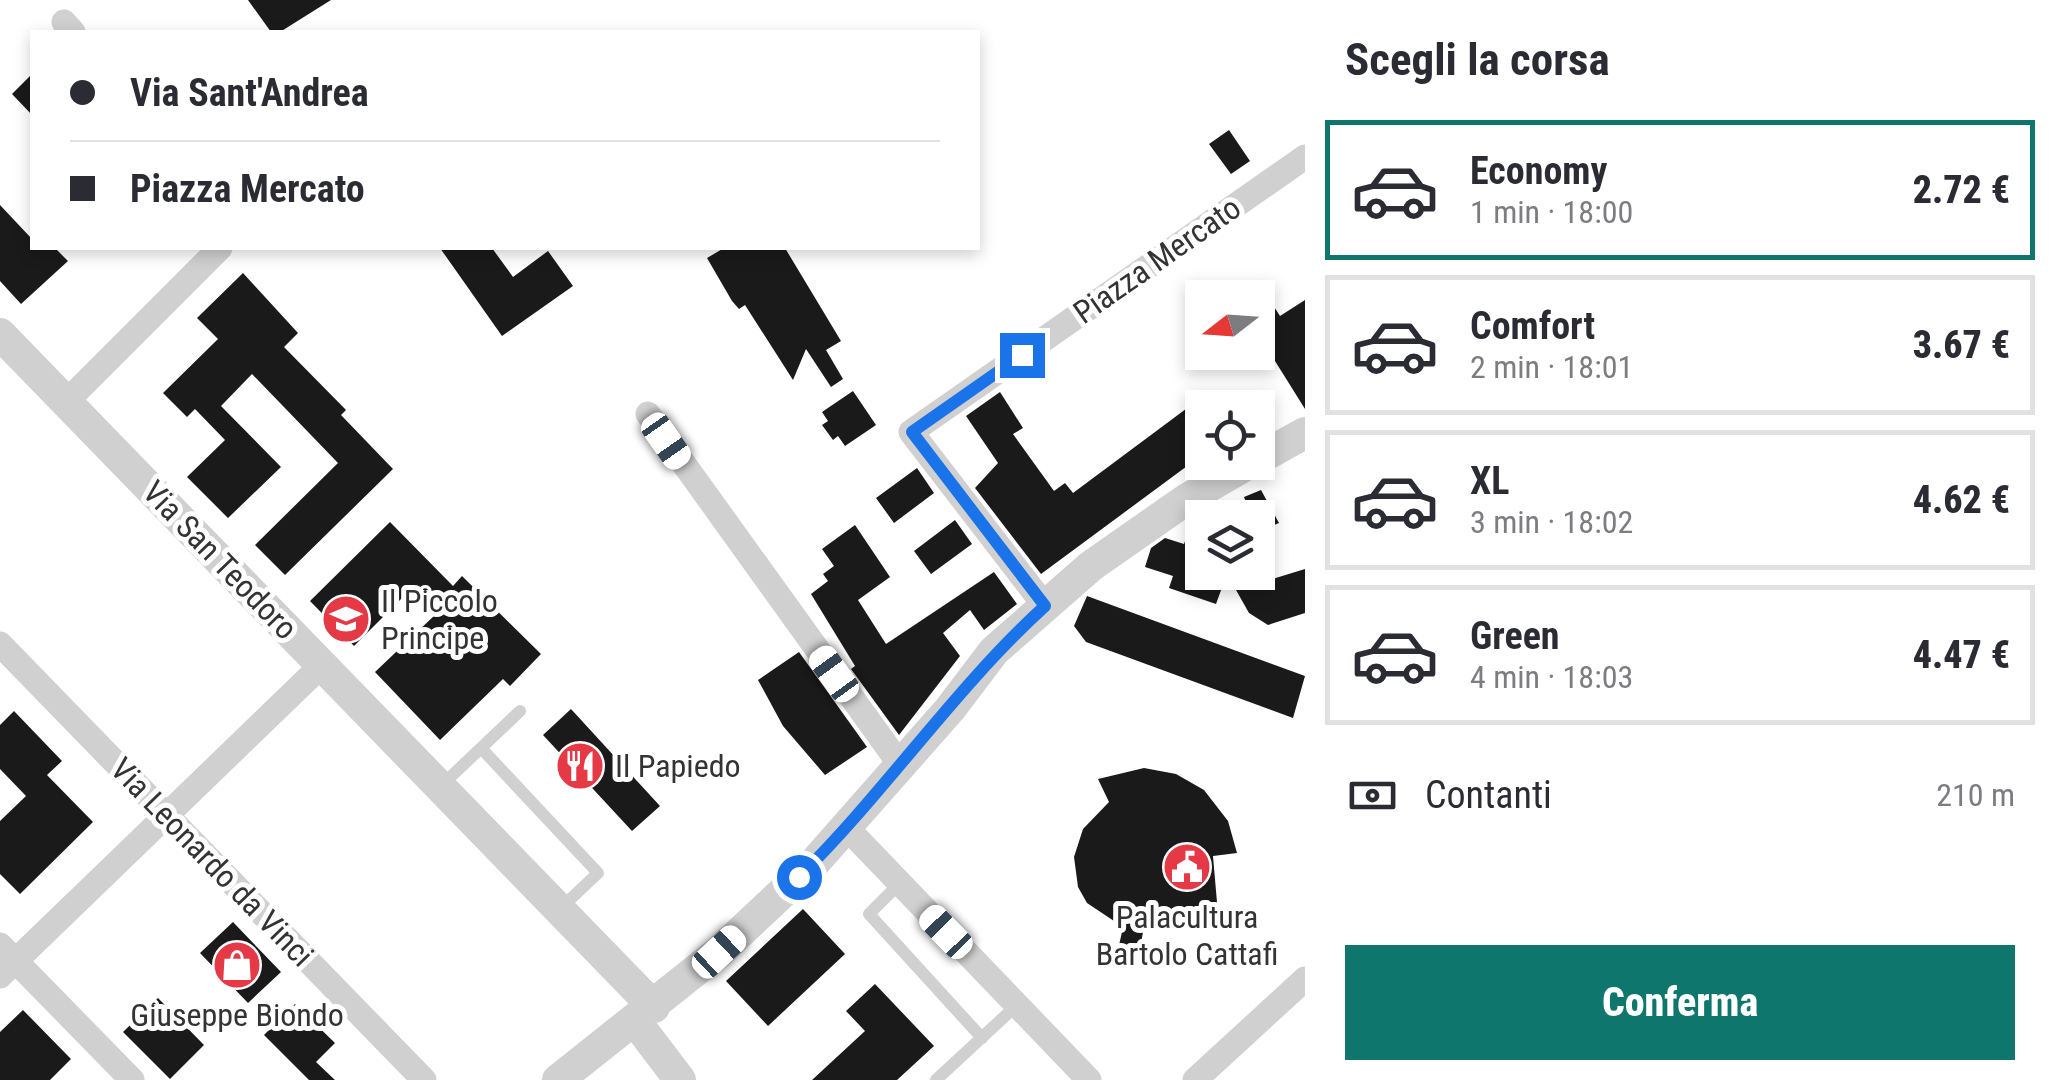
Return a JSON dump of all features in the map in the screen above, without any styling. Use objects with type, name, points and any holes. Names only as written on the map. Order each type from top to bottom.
[{"type":"street","name":"Piazza Mercato","points":[[1045,606],[912,432],[1305,157]]},
{"type":"street","points":[[66,402],[218,250]]},
{"type":"street","name":"Via San Teodoro","points":[[0,334],[560,910],[645,1014],[680,1080]]},
{"type":"street","points":[[648,414],[899,763]]},
{"type":"street","points":[[1275,449],[1305,433]]},
{"type":"street","points":[[558,1080],[645,1014],[814,862],[950,708],[994,651],[1140,530],[1223,480]]},
{"type":"street","name":"Via Leonardo da Vinci","points":[[0,644],[424,1080]]},
{"type":"street","points":[[132,1080],[5,960],[166,815],[322,665]]},
{"type":"street","points":[[845,826],[1089,1080]]},
{"type":"street","points":[[1195,1080],[1305,979]]},
{"type":"lane","points":[[440,787],[520,710]]},
{"type":"lane","points":[[481,748],[598,873],[560,910]]},
{"type":"lane","points":[[900,883],[869,914],[982,1038]]},
{"type":"lane","points":[[936,1080],[1017,1005]]},
{"type":"building","points":[[248,0],[331,0],[283,30],[270,30]]},
{"type":"building","points":[[30,76],[30,113],[12,94]]},
{"type":"building","points":[[1229,130],[1250,161],[1231,174],[1209,144]]},
{"type":"building","points":[[0,205],[30,237],[30,250],[57,250],[68,261],[21,304],[0,281]]},
{"type":"building","points":[[441,250],[493,250],[513,277],[548,251],[573,286],[502,336]]},
{"type":"building","points":[[721,250],[786,250],[841,341],[826,350],[843,379],[831,387],[806,349],[793,380],[745,305],[739,309],[732,301],[707,258]]},
{"type":"building","points":[[243,273],[298,333],[284,347],[346,410],[341,415],[393,469],[285,575],[255,545],[338,463],[252,374],[221,406],[281,467],[228,518],[187,477],[225,440],[195,409],[187,417],[163,393],[218,339],[197,318]]},
{"type":"building","points":[[1305,300],[1305,409],[1275,361],[1275,308],[1280,316]]},
{"type":"building","points":[[853,391],[876,425],[845,446],[838,436],[833,440],[822,425],[828,421],[822,412]]},
{"type":"building","points":[[1000,392],[1023,428],[1013,434],[1054,491],[1065,483],[1073,493],[1185,410],[1185,468],[1041,574],[975,488],[998,463],[966,416]]},
{"type":"building","points":[[917,468],[934,493],[894,523],[876,498]]},
{"type":"building","points":[[1261,490],[1266,500],[1245,500],[1244,497]]},
{"type":"building","points":[[955,520],[972,544],[931,574],[914,551]]},
{"type":"building","points":[[390,522],[453,586],[462,576],[541,654],[510,686],[503,679],[440,740],[375,672],[436,614],[411,589],[354,646],[310,601]]},
{"type":"building","points":[[855,525],[890,577],[858,600],[886,644],[994,572],[1017,604],[984,630],[970,610],[943,633],[960,656],[899,735],[851,669],[855,666],[811,594],[828,581],[823,574],[834,566],[822,549]]},
{"type":"building","points":[[1165,538],[1184,544],[1185,590],[1221,590],[1216,604],[1169,588],[1173,576],[1145,567],[1151,548]]},
{"type":"building","points":[[1305,569],[1305,613],[1268,625],[1249,613],[1236,590],[1275,590],[1275,578]]},
{"type":"building","points":[[1087,596],[1305,676],[1293,718],[1086,642],[1074,626]]},
{"type":"building","points":[[799,652],[867,747],[825,775],[783,726],[758,680]]},
{"type":"building","points":[[571,709],[660,806],[632,831],[543,735]]},
{"type":"building","points":[[14,711],[62,761],[47,775],[93,822],[20,894],[0,874],[0,821],[26,796],[0,769],[0,725]]},
{"type":"building","points":[[1144,768],[1176,774],[1204,790],[1228,821],[1237,853],[1213,856],[1218,914],[1208,925],[1143,932],[1139,954],[1118,950],[1123,927],[1087,903],[1078,887],[1074,857],[1083,829],[1109,802],[1098,779]]},
{"type":"building","points":[[803,909],[845,954],[768,1026],[726,981]]},
{"type":"building","points":[[233,922],[281,972],[248,1003],[200,953]]},
{"type":"building","points":[[875,984],[934,1046],[897,1080],[812,1080],[865,1031],[846,1011]]},
{"type":"building","points":[[158,998],[204,1045],[170,1079],[123,1032]]},
{"type":"building","points":[[295,1004],[335,1043],[316,1062],[335,1080],[309,1080],[264,1035]]},
{"type":"building","points":[[23,1010],[71,1059],[50,1080],[0,1080],[0,1032]]},
{"type":"place","name":"Il Piccolo Principe","points":[[346,619]]},
{"type":"place","name":"Il Papiedo","points":[[580,766]]},
{"type":"place","name":"Palacultura Bartolo Cattafi","points":[[1187,867]]},
{"type":"place","name":"Giuseppe Biondo","points":[[237,965]]},
{"type":"route","points":[[799,877],[950,708],[994,651],[1045,606],[912,432],[1022,355]]}]
